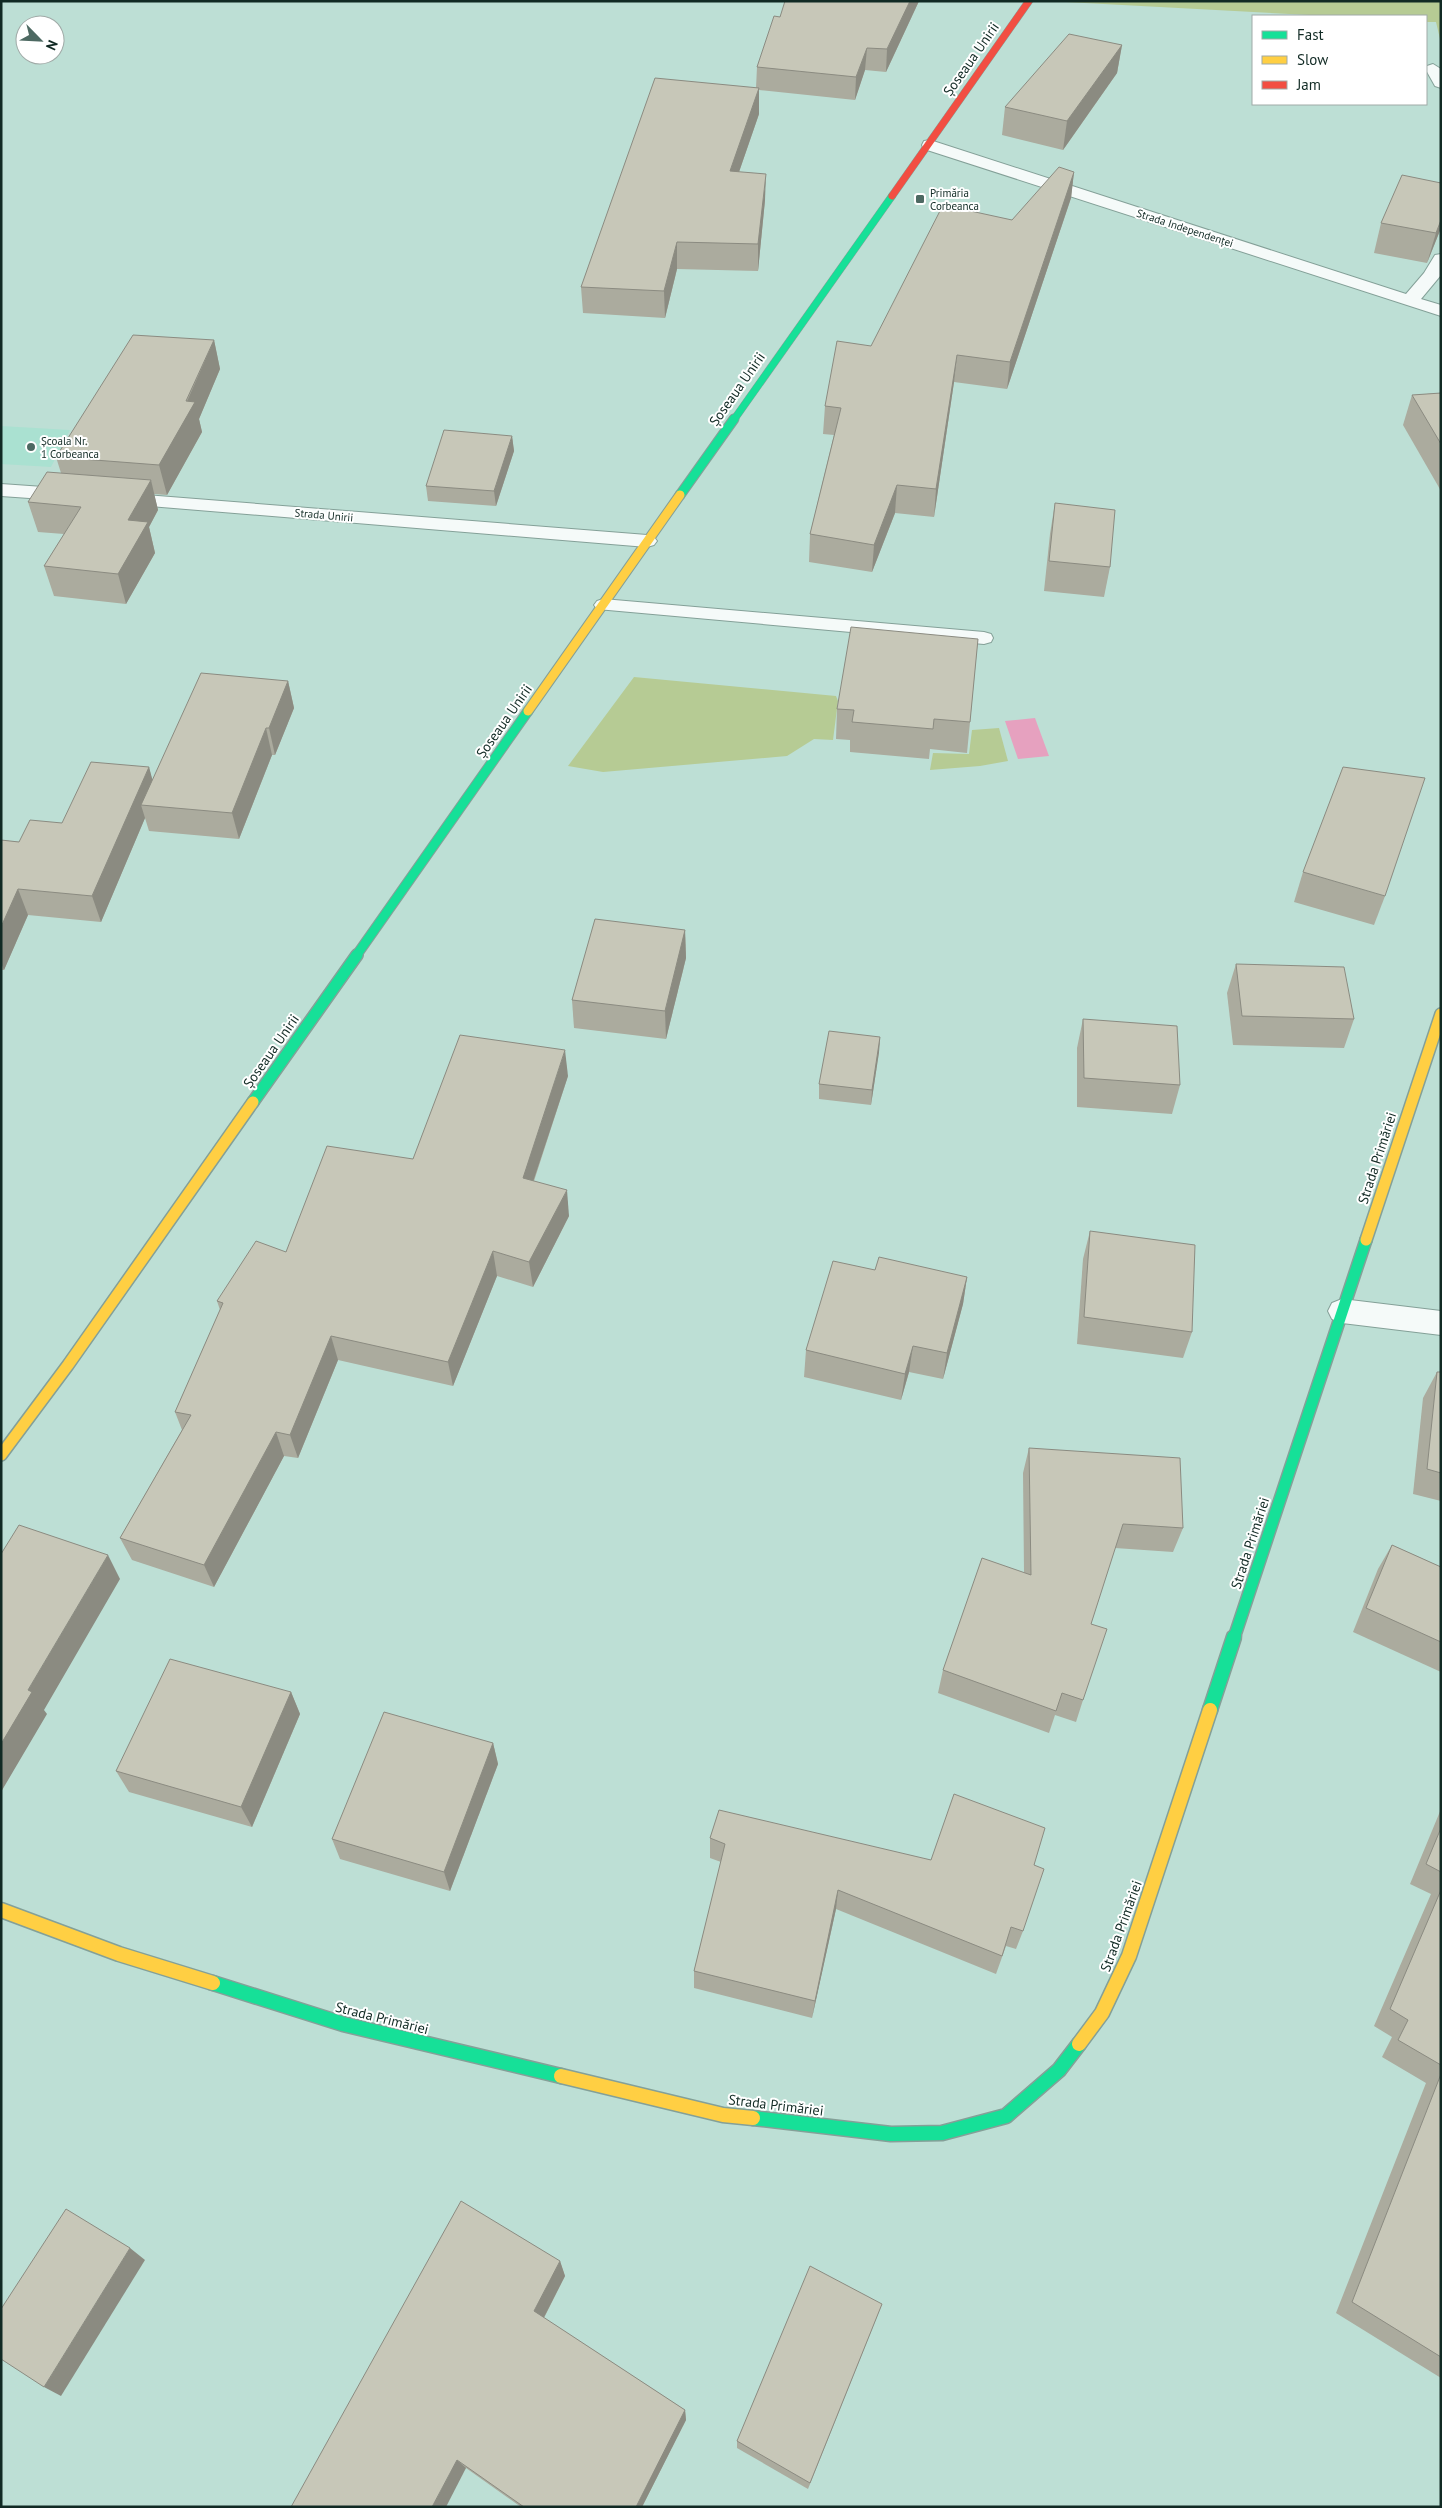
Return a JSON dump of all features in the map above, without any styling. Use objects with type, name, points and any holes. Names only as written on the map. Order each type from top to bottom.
[{"type":"main road","name":"Șoseaua Unirii","points":[[1,1455],[73,1357],[485,775],[603,604],[930,144],[1029,1]]},
{"type":"main road","name":"Strada Primăriei","points":[[1,1910],[119,1954],[343,2024],[723,2115],[891,2134],[942,2133],[1006,2116],[1060,2070],[1102,2013],[1129,1956],[1441,1014]]},
{"type":"street","name":"Strada Independenței","points":[[930,144],[1441,311]]},
{"type":"street","points":[[1409,301],[1432,275],[1441,259]]},
{"type":"street","name":"Strada Unirii","points":[[1,490],[648,541]]},
{"type":"street","points":[[1342,1311],[1441,1323]]},
{"type":"lane","points":[[603,604],[984,638]]},
{"type":"shaded area","points":[[1441,1],[1441,43],[1436,22],[1427,22],[1427,15],[1309,15],[1066,2]]},
{"type":"shaded area","name":"Școala Nr. 1 Corbeanca","points":[[1,426],[70,430],[51,467],[1,464]]},
{"type":"shaded area","points":[[634,677],[836,696],[838,701],[833,740],[814,739],[787,756],[603,772],[568,766]]},
{"type":"shaded area","points":[[1035,718],[1049,756],[1018,759],[1005,721]]},
{"type":"shaded area","points":[[999,728],[1008,761],[980,766],[930,770],[933,753],[969,754],[972,730]]},
{"type":"building","points":[[785,1],[910,1],[887,49],[867,48],[856,77],[757,67],[774,16],[780,17]]},
{"type":"building","points":[[1069,34],[1122,45],[1067,121],[1005,107]]},
{"type":"building","points":[[655,78],[759,88],[730,171],[766,174],[758,244],[677,242],[664,291],[581,287]]},
{"type":"building","points":[[1059,167],[1074,172],[1010,362],[957,355],[936,489],[897,485],[874,545],[810,534],[841,408],[825,406],[837,341],[871,346],[943,205],[1012,220]]},
{"type":"building","points":[[1402,175],[1441,183],[1441,220],[1436,233],[1381,223]]},
{"type":"building","points":[[133,335],[214,340],[186,401],[195,402],[159,465],[56,457]]},
{"type":"building","points":[[1441,393],[1441,444],[1412,395]]},
{"type":"building","points":[[444,430],[512,436],[494,491],[426,486]]},
{"type":"building","points":[[47,472],[151,480],[128,520],[148,522],[118,574],[44,566],[81,507],[28,502]]},
{"type":"building","points":[[1055,503],[1115,510],[1110,567],[1049,561]]},
{"type":"building","points":[[851,627],[978,639],[970,722],[934,719],[933,729],[852,722],[854,710],[837,709]]},
{"type":"building","points":[[201,673],[288,681],[269,728],[266,728],[232,813],[141,805]]},
{"type":"building","points":[[91,762],[149,767],[92,896],[18,889],[1,927],[1,840],[19,842],[30,820],[62,823]]},
{"type":"building","points":[[1343,767],[1425,778],[1385,896],[1303,872]]},
{"type":"building","points":[[595,919],[685,930],[665,1011],[572,1000]]},
{"type":"building","points":[[1236,964],[1344,967],[1354,1019],[1242,1016]]},
{"type":"building","points":[[1083,1019],[1177,1026],[1180,1085],[1084,1078]]},
{"type":"building","points":[[829,1031],[880,1037],[872,1090],[819,1084]]},
{"type":"building","points":[[460,1035],[565,1050],[523,1178],[567,1190],[529,1262],[493,1251],[448,1362],[331,1336],[290,1435],[276,1432],[204,1565],[120,1538],[191,1415],[175,1412],[223,1303],[217,1301],[256,1241],[286,1252],[327,1146],[413,1159]]},
{"type":"building","points":[[1090,1231],[1195,1245],[1192,1332],[1084,1317]]},
{"type":"building","points":[[879,1257],[967,1277],[947,1353],[913,1346],[905,1374],[806,1350],[833,1261],[875,1270]]},
{"type":"building","points":[[1437,1372],[1441,1372],[1441,1473],[1427,1469]]},
{"type":"building","points":[[1029,1448],[1180,1458],[1183,1528],[1123,1524],[1091,1624],[1107,1629],[1083,1700],[1062,1693],[1056,1711],[943,1670],[982,1558],[1031,1575]]},
{"type":"building","points":[[19,1525],[108,1555],[28,1690],[32,1692],[1,1744],[1,1554]]},
{"type":"building","points":[[1392,1545],[1441,1567],[1441,1642],[1366,1608]]},
{"type":"building","points":[[170,1659],[291,1692],[241,1807],[116,1771]]},
{"type":"building","points":[[384,1712],[493,1743],[444,1872],[332,1839]]},
{"type":"building","points":[[954,1794],[1045,1828],[1034,1865],[1044,1869],[1023,1931],[1011,1927],[1002,1956],[838,1890],[815,2001],[694,1971],[725,1844],[710,1838],[719,1810],[931,1860]]},
{"type":"building","points":[[1441,1828],[1441,1872],[1426,1864]]},
{"type":"building","points":[[1441,1890],[1441,2065],[1398,2040],[1408,2020],[1390,2009]]},
{"type":"building","points":[[1441,2074],[1441,2357],[1352,2302]]},
{"type":"building","points":[[461,2201],[560,2261],[534,2311],[685,2410],[636,2507],[524,2507],[457,2460],[432,2507],[291,2507]]},
{"type":"building","points":[[66,2209],[130,2248],[44,2387],[1,2359],[1,2309]]},
{"type":"building","points":[[810,2266],[882,2304],[810,2483],[737,2441]]},
{"type":"traffic: fast","points":[[680,495],[892,196]]},
{"type":"traffic: fast","points":[[253,1102],[528,711]]},
{"type":"traffic: fast","points":[[1210,1710],[1366,1240]]},
{"type":"traffic: fast","points":[[213,1983],[343,2024],[561,2076]]},
{"type":"traffic: fast","points":[[753,2118],[891,2134],[942,2133],[1006,2116],[1059,2070],[1079,2044]]},
{"type":"traffic: slow","points":[[528,711],[680,495]]},
{"type":"traffic: slow","points":[[1366,1240],[1441,1014]]},
{"type":"traffic: slow","points":[[1,1455],[68,1365],[253,1102]]},
{"type":"traffic: slow","points":[[1079,2044],[1102,2013],[1129,1956],[1210,1710]]},
{"type":"traffic: slow","points":[[1,1910],[119,1954],[213,1983]]},
{"type":"traffic: slow","points":[[561,2076],[723,2115],[753,2118]]},
{"type":"traffic: jam","points":[[892,196],[1029,1]]},
{"type":"place","name":"Primăria Corbeanca","points":[[920,199]]},
{"type":"place","name":"Școala Nr. 1 Corbeanca","points":[[31,447]]}]
